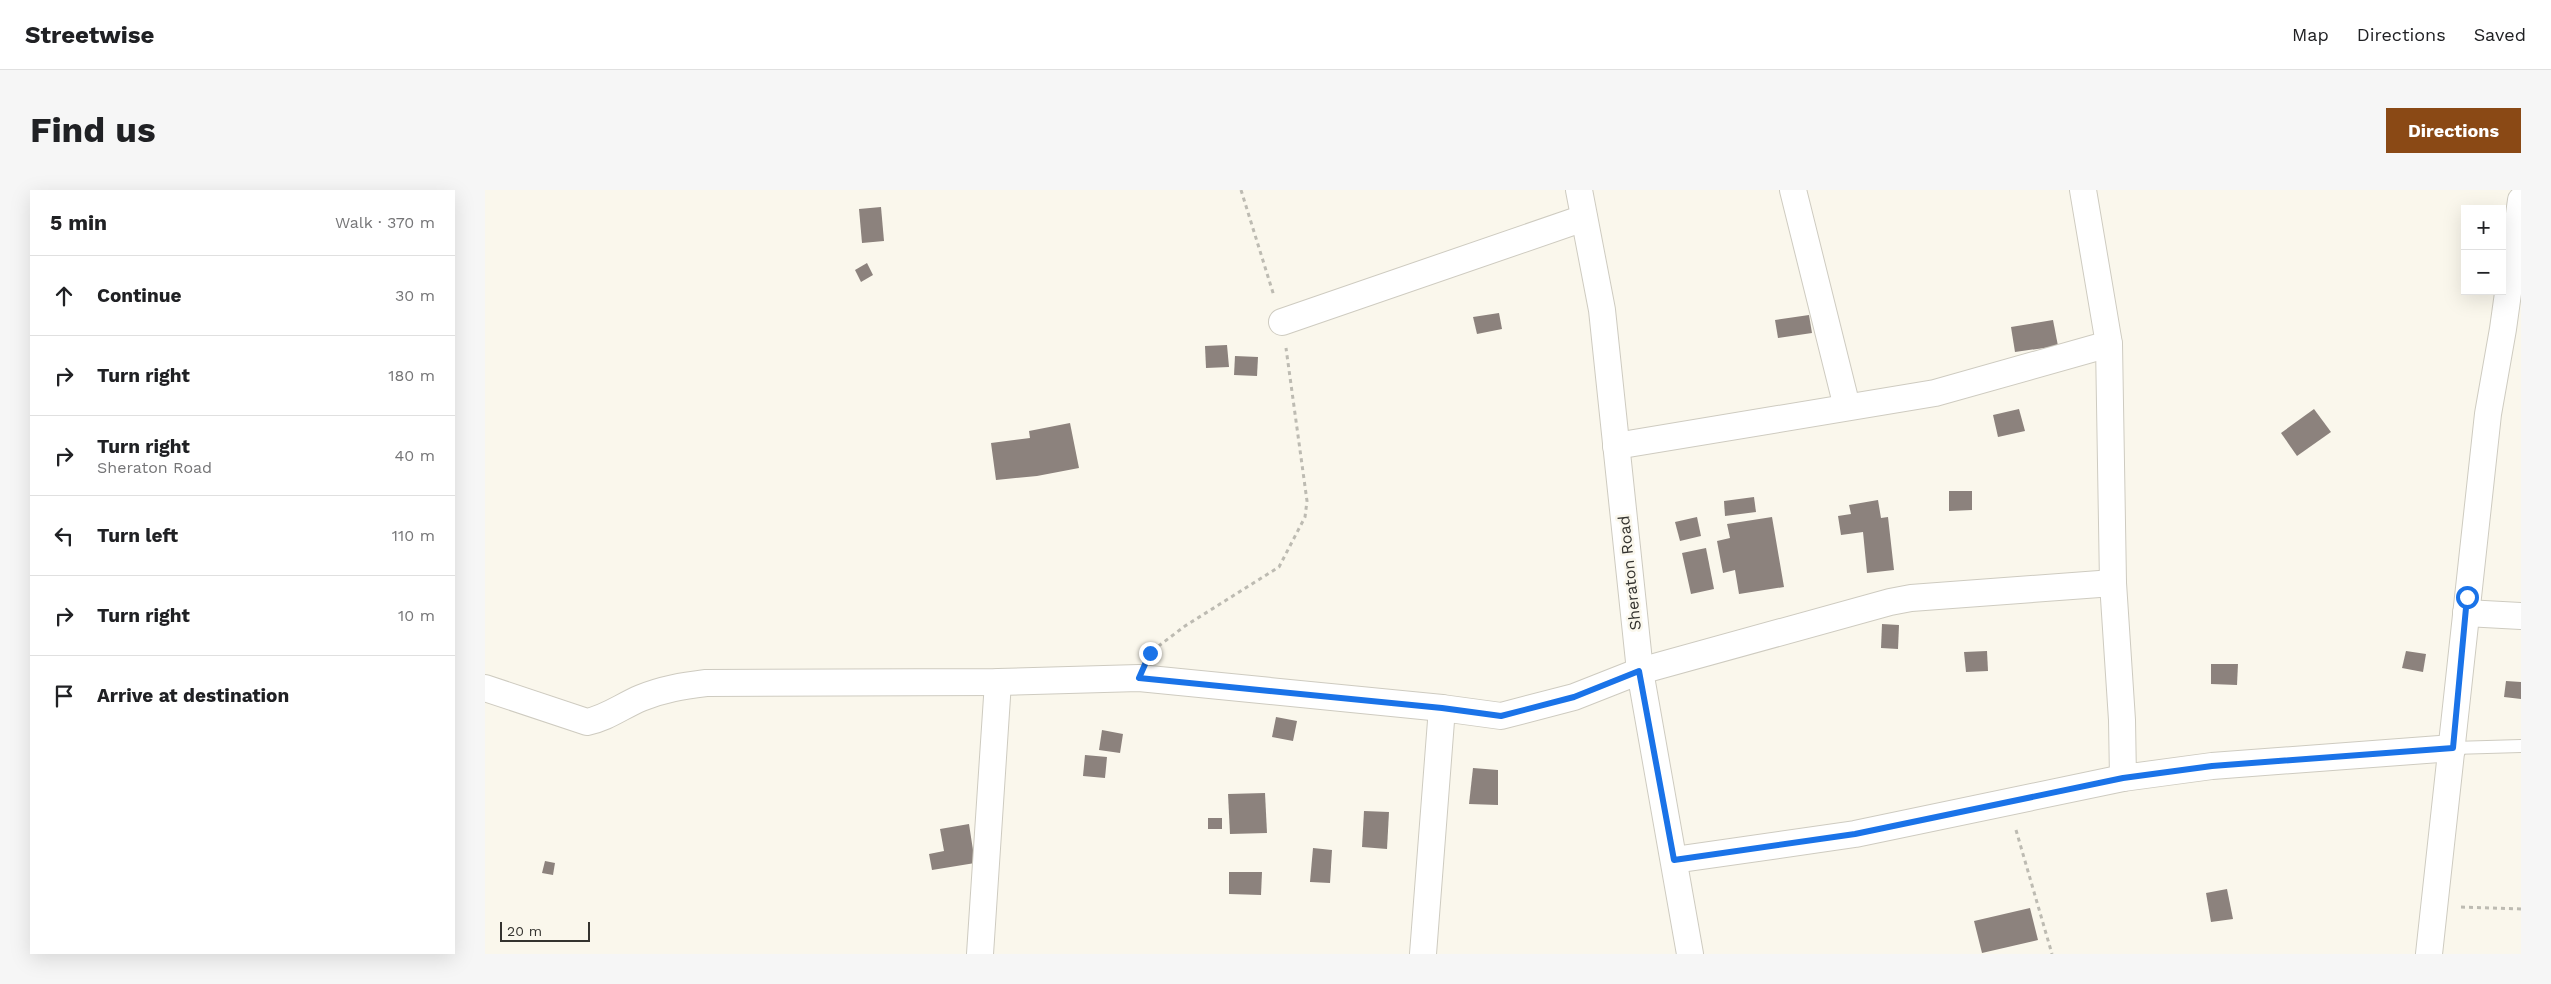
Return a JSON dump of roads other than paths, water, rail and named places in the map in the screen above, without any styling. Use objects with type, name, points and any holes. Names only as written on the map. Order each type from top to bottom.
[{"type":"street","name":"Sheraton Road","points":[[1579,190],[1602,310],[1639,671],[1690,954]]},
{"type":"street","points":[[1793,190],[1847,407]]},
{"type":"street","points":[[2083,190],[2109,344],[2113,583],[2122,720],[2123,778]]},
{"type":"street","points":[[2429,954],[2488,414],[2503,329],[2521,200]]},
{"type":"street","points":[[1282,322],[1584,218]]},
{"type":"street","points":[[1615,446],[1935,393],[2109,344]]},
{"type":"street","points":[[485,688],[587,722],[601,719],[665,688],[707,683],[998,682],[1139,678],[1442,708],[1501,716],[1574,697],[1639,671],[1890,602],[1911,598],[2113,583]]},
{"type":"street","points":[[2466,613],[2521,616]]},
{"type":"street","points":[[980,954],[998,682]]},
{"type":"street","points":[[1423,954],[1442,708]]},
{"type":"street","points":[[1674,860],[1855,834],[2123,778],[2212,766],[2453,748]]},
{"type":"lane","points":[[2453,748],[2521,746]]}]
